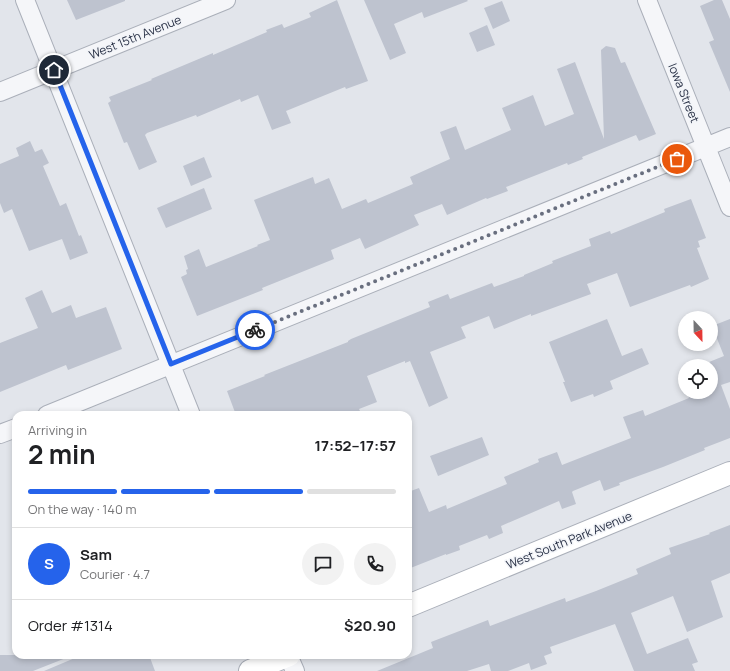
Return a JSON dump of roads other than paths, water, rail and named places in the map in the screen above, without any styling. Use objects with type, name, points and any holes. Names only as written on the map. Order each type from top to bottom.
[{"type":"main road","name":"West South Park Avenue","points":[[412,604],[730,473]]},
{"type":"main road","points":[[250,671],[279,659]]},
{"type":"street","points":[[25,0],[189,411]]},
{"type":"street","name":"West 15th Avenue","points":[[0,92],[226,0]]},
{"type":"street","name":"Iowa Street","points":[[647,0],[730,207]]},
{"type":"street","points":[[57,411],[730,137]]},
{"type":"street","points":[[0,434],[12,430]]},
{"type":"street","points":[[290,659],[295,671]]}]
